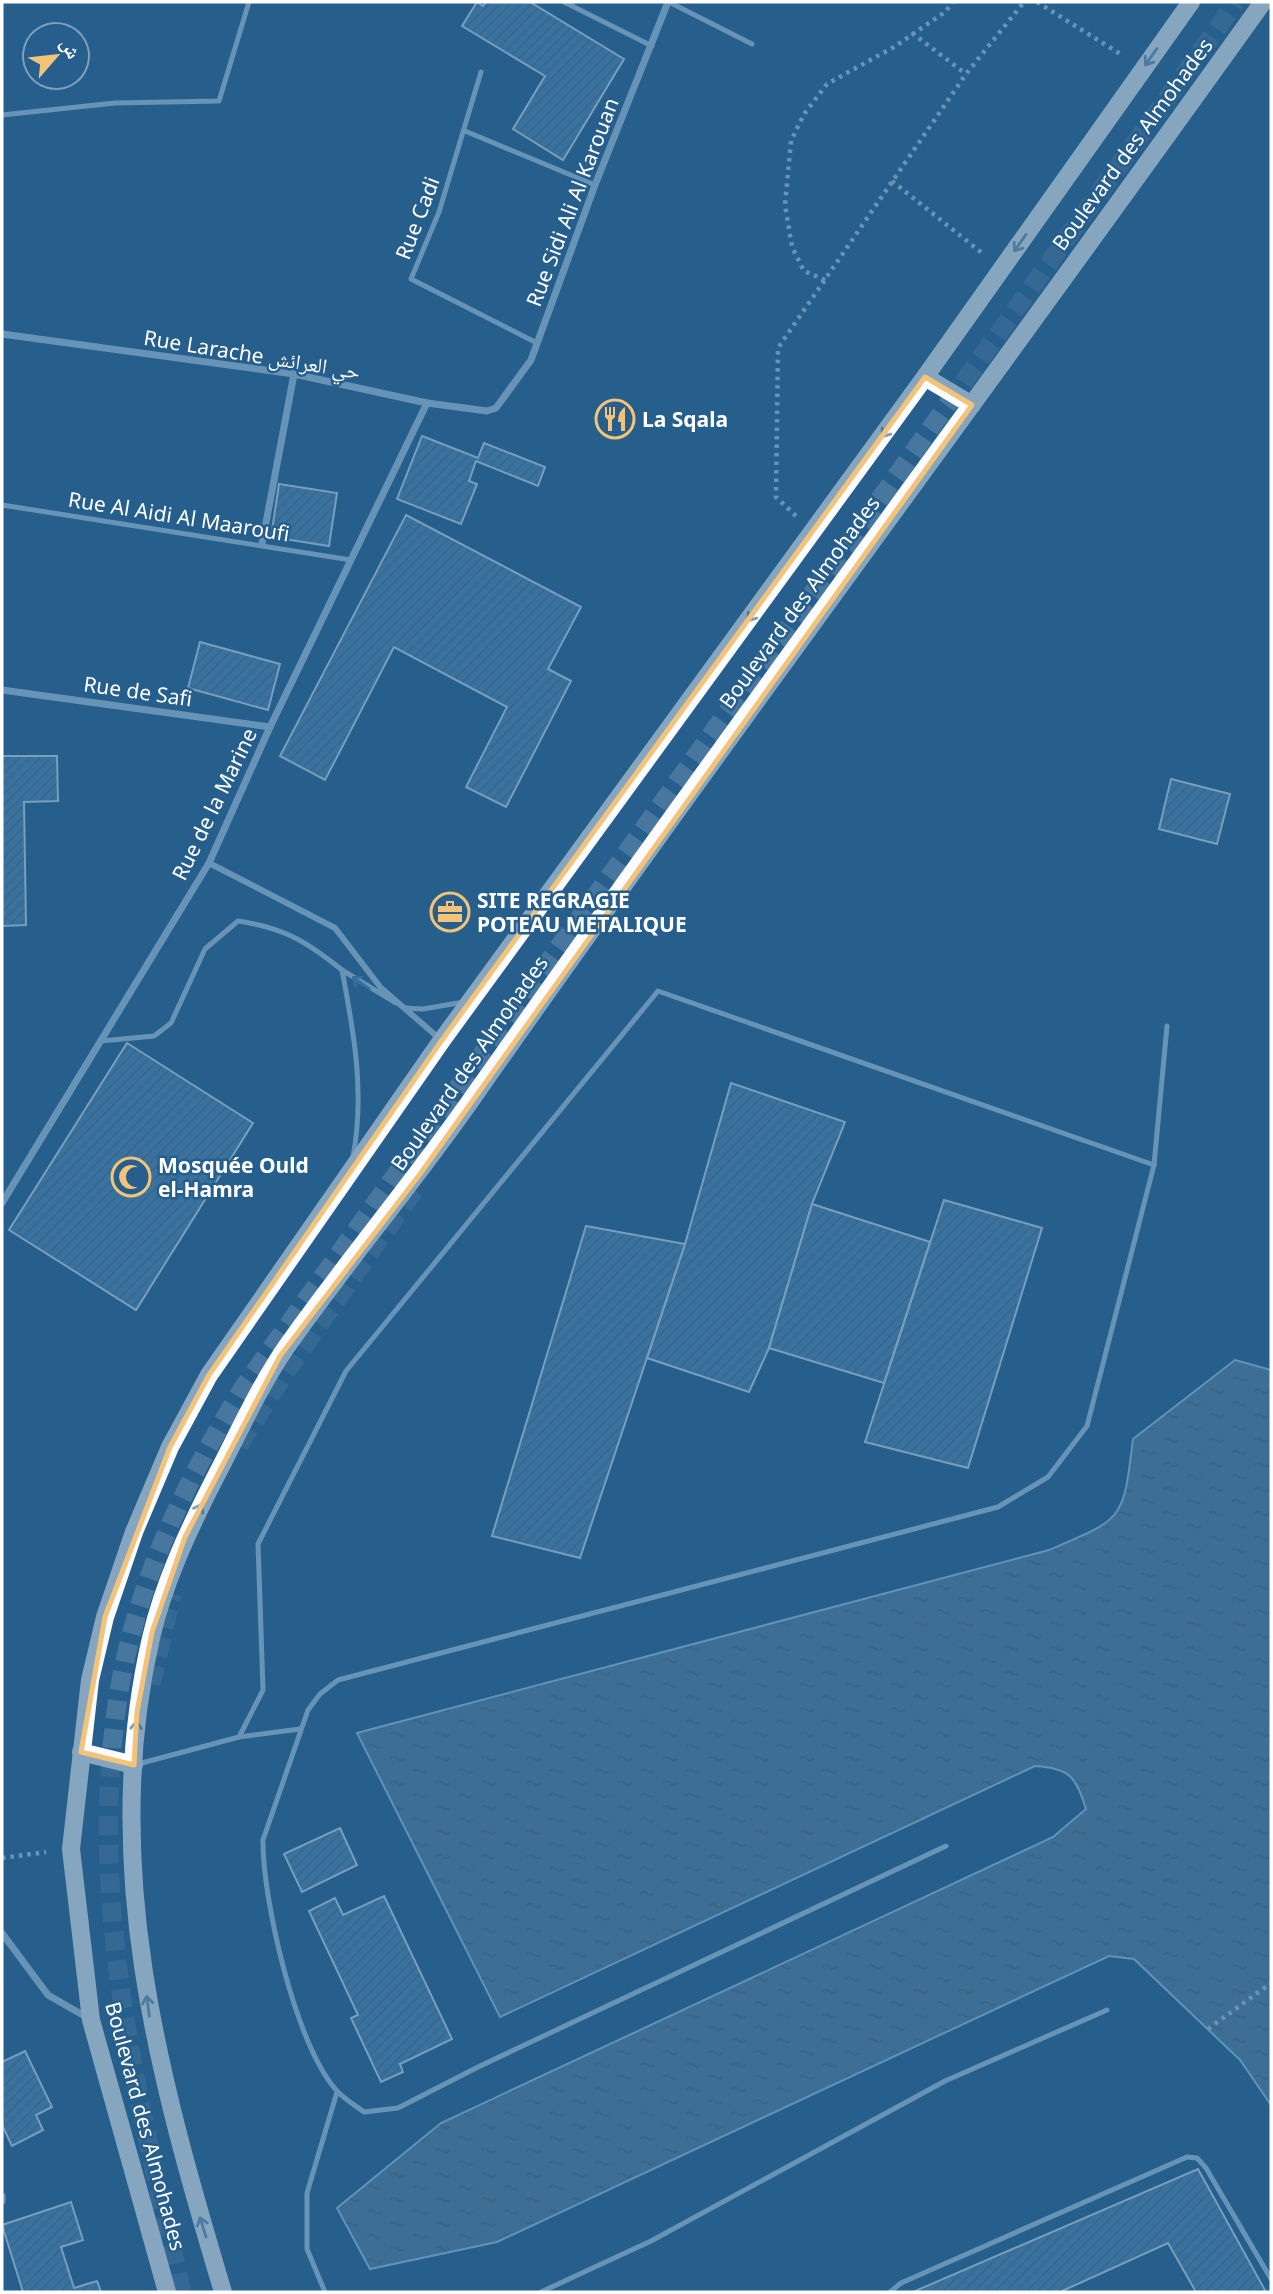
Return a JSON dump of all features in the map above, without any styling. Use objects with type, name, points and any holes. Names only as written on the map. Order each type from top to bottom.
[{"type":"main road","name":"Boulevard des Almohades","points":[[167,2292],[92,2020],[71,1849],[90,1679],[104,1617],[134,1532],[170,1447],[209,1375],[442,1040],[925,377],[1191,2]]},
{"type":"main road","name":"Boulevard des Almohades","points":[[223,2292],[174,2128],[150,2018],[135,1918],[132,1850],[137,1712],[152,1632],[185,1537],[281,1356],[420,1174],[796,644],[1263,2]]},
{"type":"main road","points":[[925,377],[972,405]]},
{"type":"main road","points":[[81,1752],[134,1765]]},
{"type":"street","name":"Rue Sidi Ali Al Karouan","points":[[496,408],[531,360],[595,185],[669,2]]},
{"type":"street","name":"Rue Larache حي العرائش","points":[[2,334],[294,374],[427,403],[487,411],[496,408]]},
{"type":"street","points":[[262,544],[294,374]]},
{"type":"street","name":"Rue de la Marine","points":[[2,1203],[209,863],[271,727],[427,403]]},
{"type":"street","name":"Rue de Safi","points":[[2,690],[271,727]]},
{"type":"street","points":[[209,863],[335,928],[381,988],[442,1040]]},
{"type":"street","points":[[2,1933],[48,1995],[92,2020]]},
{"type":"lane","points":[[2,115],[115,103],[219,101],[250,2]]},
{"type":"lane","points":[[564,2],[652,47]]},
{"type":"lane","points":[[669,2],[752,44]]},
{"type":"lane","name":"Rue Cadi","points":[[481,72],[439,212],[411,279],[537,343]]},
{"type":"lane","points":[[465,131],[595,185]]},
{"type":"lane","name":"Rue Al Aidi Al Maaroufi","points":[[2,505],[351,560]]},
{"type":"lane","points":[[101,1041],[154,1036],[171,1023],[205,949],[237,921],[272,926],[295,936],[369,989],[404,1008],[423,1009],[471,1001]]},
{"type":"lane","points":[[342,970],[357,1048],[360,1120],[349,1175]]},
{"type":"lane","points":[[239,1737],[263,1690],[258,1544],[346,1371],[658,991],[1154,1165]]},
{"type":"lane","points":[[946,1846],[478,2067],[398,2108],[364,2112],[337,2092],[312,2050],[279,1956],[262,1860],[263,1840],[300,1729],[320,1694],[338,1680],[998,1507],[1048,1477],[1087,1426],[1154,1165],[1167,1026]]},
{"type":"lane","points":[[134,1765],[239,1737],[300,1729]]},
{"type":"lane","points":[[541,2292],[651,2241],[945,2081],[1107,2010]]},
{"type":"lane","points":[[325,2292],[307,2249],[307,2193],[337,2092]]},
{"type":"lane","points":[[890,2292],[901,2283],[1187,2157],[1196,2158],[1206,2168],[1271,2278]]},
{"type":"path","points":[[825,280],[804,271],[792,247],[785,205],[791,141],[804,114],[827,84],[894,47],[945,12],[953,2]]},
{"type":"path","points":[[813,532],[776,497],[778,348],[966,74],[1024,2]]},
{"type":"path","points":[[1037,2],[1143,68]]},
{"type":"path","points":[[912,33],[966,74]]},
{"type":"path","points":[[892,181],[1002,269]]},
{"type":"path","points":[[2,1858],[71,1849]]},
{"type":"path","points":[[1208,2029],[1271,1983]]},
{"type":"highlighted area","points":[[925,377],[972,405],[420,1174],[280,1356],[185,1537],[152,1632],[137,1712],[134,1765],[81,1752],[105,1617],[170,1447],[209,1375],[442,1040]]},
{"type":"water","points":[[1235,1360],[1271,1370],[1271,2105],[1240,2060],[1134,1959],[1109,1956],[497,2242],[370,2269],[337,2208],[441,2123],[1053,1837],[1086,1809],[1079,1789],[1070,1776],[1056,1769],[1035,1766],[500,2017],[357,1733],[1049,1550],[1093,1531],[1116,1513],[1126,1486],[1133,1439]]},
{"type":"building","points":[[477,2],[483,6],[486,2],[530,2],[624,59],[563,160],[513,129],[545,76],[462,26]]},
{"type":"building","points":[[422,436],[478,458],[484,443],[545,467],[538,486],[476,461],[469,481],[477,484],[461,524],[397,499]]},
{"type":"building","points":[[279,484],[337,493],[329,546],[271,537]]},
{"type":"building","points":[[406,515],[581,607],[548,669],[571,681],[506,807],[466,787],[507,707],[394,647],[325,780],[280,756]]},
{"type":"building","points":[[200,642],[280,664],[268,710],[188,688]]},
{"type":"building","points":[[2,756],[57,756],[58,801],[24,802],[26,925],[2,926]]},
{"type":"building","points":[[1171,779],[1230,794],[1217,844],[1159,829]]},
{"type":"building","name":"Mosquée Ould el-Hamra","points":[[127,1043],[253,1123],[136,1310],[9,1230]]},
{"type":"building","points":[[731,1083],[845,1122],[812,1204],[769,1348],[749,1392],[647,1358],[685,1244]]},
{"type":"building","points":[[944,1200],[1042,1228],[968,1468],[865,1442]]},
{"type":"building","points":[[812,1204],[930,1242],[884,1383],[769,1348]]},
{"type":"building","points":[[586,1226],[685,1244],[580,1558],[492,1536]]},
{"type":"building","points":[[340,1828],[357,1865],[302,1892],[284,1854]]},
{"type":"building","points":[[384,1896],[452,2039],[400,2064],[403,2072],[381,2082],[351,2018],[358,2015],[309,1911],[335,1898],[343,1915]]},
{"type":"building","points":[[25,2051],[52,2107],[36,2115],[43,2130],[12,2146],[2,2125],[2,2062]]},
{"type":"building","points":[[1198,2169],[1266,2292],[1196,2292],[1168,2243],[1060,2292],[913,2292]]},
{"type":"building","points":[[71,2202],[83,2240],[61,2247],[74,2288],[97,2281],[101,2292],[23,2292],[2,2225]]},
{"type":"tunnel","points":[[182,2292],[148,2140],[120,1988],[108,1835],[111,1758],[121,1680],[140,1603],[168,1528],[203,1457],[243,1388],[1236,2]]},
{"type":"tunnel","points":[[239,1445],[287,1370],[418,1185]]},
{"type":"tunnel","points":[[151,1684],[172,1594]]},
{"type":"place","name":"La Sqala","points":[[615,419]]},
{"type":"place","name":"SITE REGRAGIE POTEAU METALIQUE","points":[[450,912]]},
{"type":"place","name":"Mosquée Ould el-Hamra","points":[[131,1177]]}]
